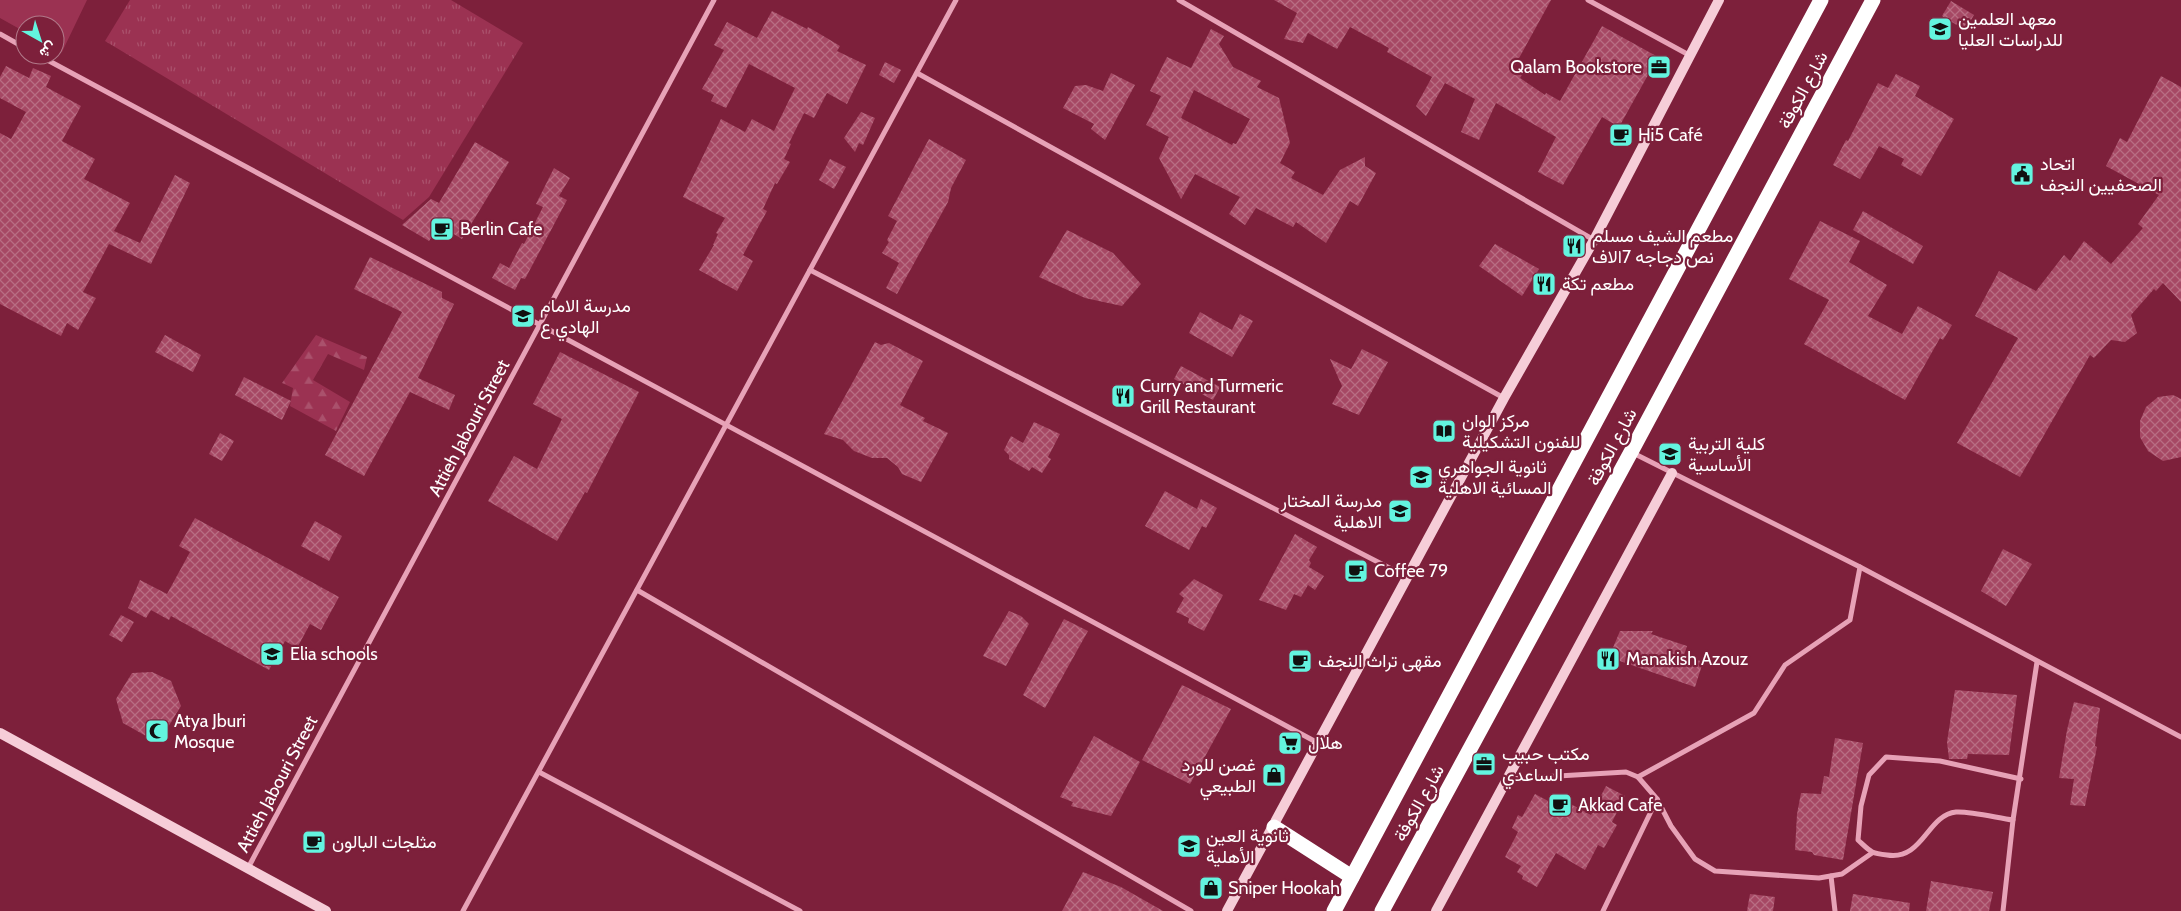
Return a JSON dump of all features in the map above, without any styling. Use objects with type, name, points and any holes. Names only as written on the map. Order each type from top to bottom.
[{"type":"highway","name":"شارع الكوفة","points":[[1334,911],[1821,0]]},
{"type":"highway","name":"شارع الكوفة","points":[[1382,911],[1873,0]]},
{"type":"highway","points":[[1274,827],[1352,877]]},
{"type":"street","name":"Attieh Jabouri Street","points":[[248,868],[714,0]]},
{"type":"street","points":[[463,911],[956,0]]},
{"type":"street","points":[[1179,0],[1594,240]]},
{"type":"street","points":[[1588,0],[1689,55]]},
{"type":"street","points":[[1227,911],[1504,398],[1594,240],[1719,0]]},
{"type":"street","points":[[0,34],[15,42]]},
{"type":"street","points":[[57,65],[1318,743]]},
{"type":"street","points":[[917,73],[1504,398]]},
{"type":"street","points":[[810,270],[1407,577]]},
{"type":"street","points":[[1631,452],[1860,567],[2181,737]]},
{"type":"street","points":[[1436,911],[1672,473]]},
{"type":"street","points":[[1638,777],[1754,713],[1785,665],[1850,620],[1860,567]]},
{"type":"street","points":[[637,590],[1191,911]]},
{"type":"street","points":[[2003,911],[2013,820],[2021,779],[2037,662]]},
{"type":"street","points":[[0,733],[326,911]]},
{"type":"street","points":[[2013,820],[1955,812],[1945,816],[1929,831],[1915,849],[1895,857],[1872,853],[1858,840],[1861,806],[1870,775],[1886,758],[1940,762],[2021,779]]},
{"type":"street","points":[[539,772],[800,911]]},
{"type":"street","points":[[1507,779],[1626,772],[1638,777],[1657,799],[1670,826],[1695,859],[1715,871],[1819,878],[1842,874],[1872,853]]},
{"type":"street","points":[[1603,911],[1657,799]]},
{"type":"street","points":[[1831,876],[1834,911]]},
{"type":"green space","points":[[0,0],[87,0],[65,46],[65,15],[15,15],[15,26],[0,18]]},
{"type":"green space","points":[[130,0],[451,0],[523,43],[429,197],[403,220],[105,41]]},
{"type":"green space","points":[[316,335],[367,357],[364,370],[328,354],[313,380],[350,402],[336,431],[290,406],[293,388],[282,383]]},
{"type":"building","points":[[1274,0],[1551,0],[1513,69],[1522,75],[1520,78],[1545,95],[1546,93],[1560,101],[1602,26],[1658,57],[1619,127],[1602,117],[1563,185],[1538,172],[1556,137],[1496,103],[1479,140],[1461,132],[1475,99],[1445,83],[1426,116],[1416,106],[1432,77],[1387,52],[1389,48],[1350,27],[1337,49],[1308,33],[1303,43],[1284,39],[1297,13]]},
{"type":"building","points":[[1951,1],[1974,15],[1965,30],[1942,16]]},
{"type":"building","points":[[772,11],[807,29],[808,27],[840,46],[837,51],[866,65],[847,104],[827,93],[814,118],[804,113],[789,143],[791,144],[784,159],[790,162],[777,184],[775,183],[763,209],[767,211],[743,255],[753,261],[737,291],[699,270],[714,245],[718,234],[716,233],[725,218],[683,197],[721,119],[745,132],[752,119],[774,131],[795,88],[749,64],[726,108],[711,101],[714,95],[702,89],[724,50],[714,45],[727,22],[757,38]]},
{"type":"building","points":[[1211,29],[1224,36],[1219,44],[1233,67],[1261,81],[1257,87],[1279,98],[1290,143],[1280,163],[1295,172],[1291,178],[1323,195],[1340,170],[1365,157],[1365,166],[1376,173],[1358,206],[1350,201],[1326,243],[1296,222],[1293,227],[1256,208],[1245,225],[1229,214],[1240,197],[1195,174],[1181,199],[1159,158],[1169,137],[1146,125],[1161,96],[1150,91],[1167,57],[1191,68]],"holes":[[[1194,90],[1250,119],[1236,144],[1233,143],[1232,145],[1181,118]]]},
{"type":"building","points":[[885,62],[901,70],[894,83],[879,75]]},
{"type":"building","points":[[6,66],[29,78],[33,68],[51,76],[46,87],[81,106],[62,141],[95,159],[84,179],[130,203],[114,231],[140,243],[175,175],[190,183],[151,264],[109,244],[83,292],[96,298],[78,330],[67,323],[61,336],[0,304],[0,133],[11,139],[26,112],[0,98],[0,77]]},
{"type":"building","points":[[1111,73],[1135,85],[1105,140],[1091,129],[1094,124],[1063,108],[1075,86],[1086,85],[1103,91]]},
{"type":"building","points":[[1896,74],[1920,86],[1915,96],[1954,119],[1921,176],[1901,165],[1904,159],[1879,146],[1860,179],[1833,165],[1846,140],[1848,141],[1878,83],[1888,88]]},
{"type":"building","points":[[2161,76],[2181,87],[2181,302],[2163,283],[2156,291],[2154,289],[2131,315],[2137,333],[2125,342],[2111,340],[2094,358],[2090,355],[2020,477],[1957,443],[2018,338],[1975,316],[1999,271],[2036,291],[2064,255],[2070,261],[2084,241],[2111,264],[2143,228],[2138,224],[2159,195],[2106,166],[2120,138],[2127,142]]},
{"type":"building","points":[[861,112],[875,118],[863,145],[859,143],[855,152],[844,138]]},
{"type":"building","points":[[929,139],[966,160],[951,188],[948,202],[897,294],[886,288],[899,263],[882,253],[889,242],[887,240],[897,221],[888,216]]},
{"type":"building","points":[[475,142],[509,162],[462,239],[439,225],[429,241],[402,225],[431,199],[439,203]]},
{"type":"building","points":[[830,159],[846,167],[834,189],[819,180]]},
{"type":"building","points":[[554,168],[570,178],[559,196],[567,200],[525,279],[521,278],[515,290],[492,278],[500,263],[509,268],[522,243],[524,244],[543,207],[536,204]]},
{"type":"building","points":[[1863,211],[1923,246],[1913,264],[1853,230]]},
{"type":"building","points":[[1820,221],[1860,241],[1849,262],[1887,285],[1868,316],[1902,334],[1918,306],[1952,325],[1943,340],[1940,338],[1905,400],[1804,344],[1829,300],[1789,279]]},
{"type":"building","points":[[1067,230],[1113,253],[1141,284],[1122,306],[1085,298],[1039,277]]},
{"type":"building","points":[[1495,244],[1539,269],[1522,296],[1479,266]]},
{"type":"building","points":[[370,257],[442,292],[442,298],[454,304],[418,378],[455,395],[449,410],[410,392],[364,476],[325,455],[402,312],[354,289]]},
{"type":"building","points":[[1200,312],[1232,330],[1240,314],[1253,321],[1232,357],[1189,333]]},
{"type":"building","points":[[165,335],[201,355],[193,372],[155,352]]},
{"type":"building","points":[[875,342],[881,345],[889,343],[923,361],[900,405],[925,418],[923,421],[948,433],[921,482],[902,474],[898,467],[887,458],[872,458],[854,451],[843,440],[824,434]]},
{"type":"building","points":[[1362,349],[1388,362],[1359,415],[1332,404],[1342,386],[1330,359],[1351,369]]},
{"type":"building","points":[[560,352],[639,392],[587,493],[585,492],[557,541],[488,501],[514,456],[537,469],[562,419],[533,404]]},
{"type":"building","points":[[1181,366],[1220,387],[1213,400],[1174,379]]},
{"type":"building","points":[[244,377],[291,401],[282,420],[235,395]]},
{"type":"building","points":[[2173,395],[2181,399],[2181,457],[2163,461],[2148,451],[2140,437],[2140,421],[2146,407],[2158,397]]},
{"type":"building","points":[[1034,422],[1060,434],[1048,457],[1051,459],[1042,473],[1032,467],[1029,471],[1009,459],[1009,455],[1004,450],[1011,436],[1023,443]]},
{"type":"building","points":[[220,433],[234,441],[222,461],[209,454]]},
{"type":"building","points":[[1165,491],[1197,509],[1201,499],[1217,508],[1206,528],[1202,526],[1189,550],[1145,526]]},
{"type":"building","points":[[195,518],[339,597],[321,630],[310,624],[297,648],[285,641],[269,670],[171,616],[169,620],[151,610],[146,618],[128,608],[140,580],[167,594],[190,552],[179,546]]},
{"type":"building","points":[[315,521],[342,536],[329,561],[301,546]]},
{"type":"building","points":[[1295,534],[1317,547],[1309,560],[1311,563],[1309,567],[1324,576],[1315,590],[1308,585],[1301,597],[1294,594],[1286,610],[1259,600]]},
{"type":"building","points":[[2003,549],[2032,564],[2006,606],[1981,591]]},
{"type":"building","points":[[1194,579],[1223,595],[1204,631],[1188,623],[1189,618],[1176,612],[1184,598],[1179,594]]},
{"type":"building","points":[[1009,611],[1021,616],[1029,624],[1006,666],[983,656]]},
{"type":"building","points":[[121,615],[134,622],[122,642],[109,635]]},
{"type":"building","points":[[1064,619],[1088,631],[1045,708],[1023,695]]},
{"type":"building","points":[[1620,631],[1653,631],[1651,634],[1687,646],[1684,655],[1703,662],[1695,687],[1614,659],[1616,652],[1612,650]]},
{"type":"building","points":[[152,672],[171,681],[181,706],[168,727],[146,736],[123,723],[116,699],[132,673]]},
{"type":"building","points":[[1182,685],[1231,709],[1190,784],[1142,760]]},
{"type":"building","points":[[1955,690],[2017,695],[2009,755],[1968,754],[1967,759],[1949,759],[1947,742]]},
{"type":"building","points":[[2074,702],[2100,708],[2095,746],[2097,747],[2085,806],[2070,805],[2074,779],[2059,778]]},
{"type":"building","points":[[1094,736],[1140,762],[1111,816],[1071,806],[1073,802],[1060,797]]},
{"type":"building","points":[[1835,738],[1863,743],[1843,860],[1814,855],[1812,852],[1795,850],[1797,814],[1801,793],[1821,794],[1824,776],[1829,777]]},
{"type":"building","points":[[1606,786],[1625,796],[1612,822],[1617,825],[1604,848],[1598,845],[1585,870],[1556,853],[1537,887],[1522,879],[1523,876],[1517,872],[1521,866],[1505,857],[1518,832],[1512,828],[1518,815],[1522,817],[1535,794],[1552,803],[1556,796],[1591,815]]},
{"type":"building","points":[[1083,872],[1121,887],[1163,911],[1062,911]]},
{"type":"building","points":[[1931,881],[1993,892],[1989,911],[1926,911]]},
{"type":"building","points":[[1750,894],[1775,897],[1773,911],[1747,911]]},
{"type":"building","points":[[1853,894],[1910,903],[1909,911],[1850,911]]},
{"type":"place","name":"معهد العلمين للدراسات العليا","points":[[1940,29]]},
{"type":"place","name":"Qalam Bookstore","points":[[1659,67]]},
{"type":"place","name":"Hi5 Café","points":[[1621,135]]},
{"type":"place","name":"اتحاد الصحفيين النجف","points":[[2022,174]]},
{"type":"place","name":"Berlin Cafe","points":[[442,229]]},
{"type":"place","name":"مطعم الشيف مسلم نص دجاجه 7الاف","points":[[1574,246]]},
{"type":"place","name":"مطعم تكة","points":[[1544,284]]},
{"type":"place","name":"مدرسة الامام الهادي ع","points":[[523,316]]},
{"type":"place","name":"Curry and Turmeric Grill Restaurant","points":[[1123,396]]},
{"type":"place","name":"مركز الوان للفنون التشكيلية","points":[[1444,431]]},
{"type":"place","name":"كلية التربية الأساسية","points":[[1670,454]]},
{"type":"place","name":"ثانوية الجواهري المسائية الاهلية","points":[[1421,477]]},
{"type":"place","name":"مدرسة المختار الاهلية","points":[[1400,511]]},
{"type":"place","name":"Coffee 79","points":[[1356,571]]},
{"type":"place","name":"Elia schools","points":[[272,654]]},
{"type":"place","name":"Manakish Azouz","points":[[1608,659]]},
{"type":"place","name":"مقهى تراث النجف","points":[[1300,661]]},
{"type":"place","name":"Atya Jburi Mosque","points":[[157,731]]},
{"type":"place","name":"هلال","points":[[1290,743]]},
{"type":"place","name":"مكتب حبيب الساعدي","points":[[1484,764]]},
{"type":"place","name":"غصن للورد الطبيعي","points":[[1274,775]]},
{"type":"place","name":"Akkad Cafe","points":[[1560,805]]},
{"type":"place","name":"مثلجات البالون","points":[[314,842]]},
{"type":"place","name":"ثانوية العين الأهلية","points":[[1189,846]]},
{"type":"place","name":"Sniper Hookah","points":[[1211,888]]}]
